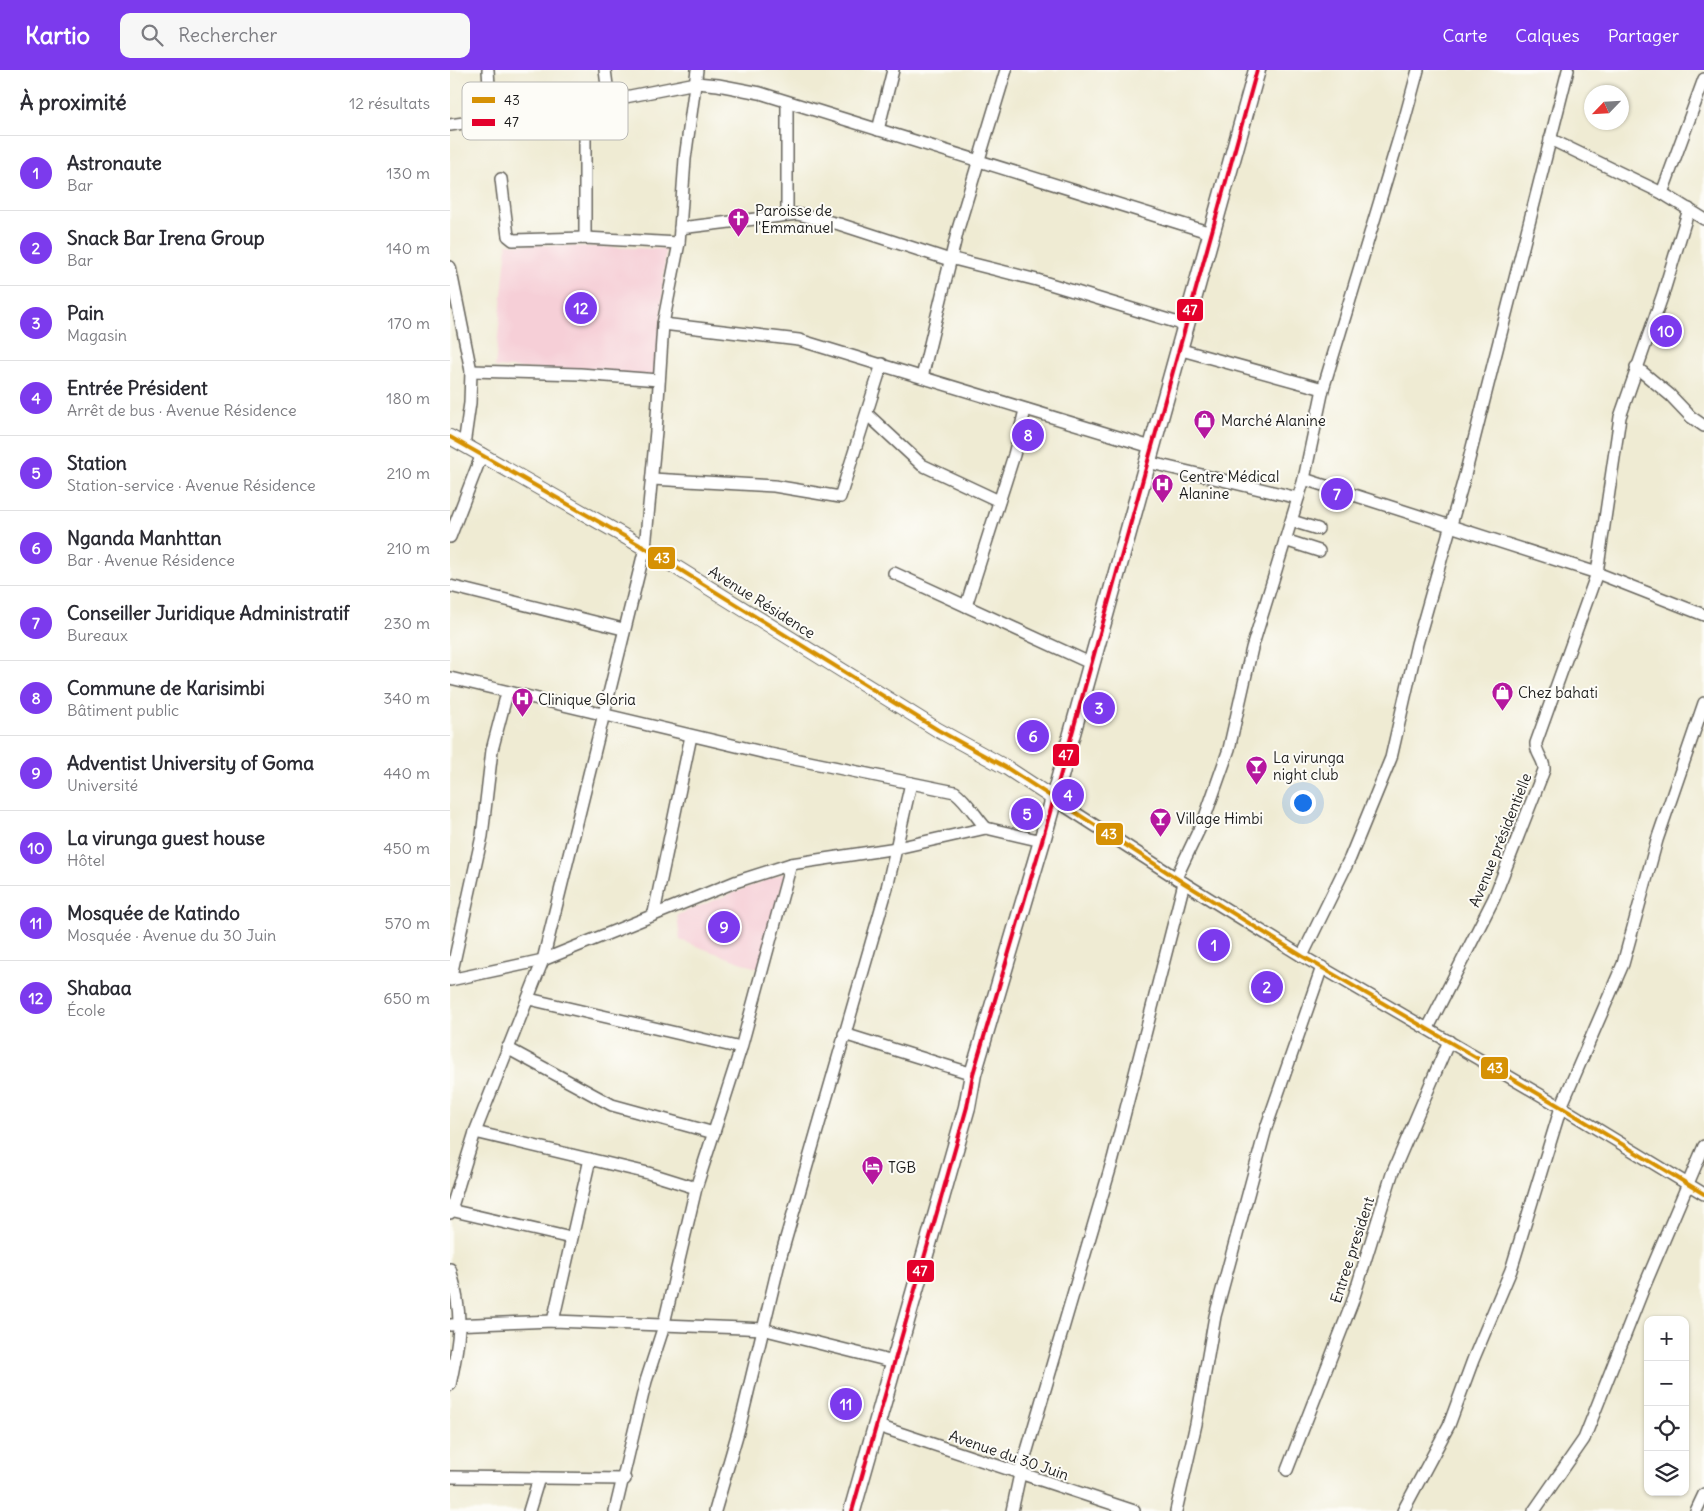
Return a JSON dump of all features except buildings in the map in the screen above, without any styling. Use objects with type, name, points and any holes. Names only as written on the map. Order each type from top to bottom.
[{"type":"highway","points":[[852,1511],[967,1107],[972,1074],[1042,842],[1090,662],[1257,70]]},
{"type":"main road","name":"Avenue Résidence","points":[[450,437],[645,548],[938,730],[1007,768],[1054,799]]},
{"type":"street","points":[[571,1238],[450,1212],[475,1132],[543,960],[623,629],[645,548],[663,324],[679,243],[685,159],[697,70]]},
{"type":"street","points":[[878,130],[893,70]]},
{"type":"street","points":[[922,378],[950,259],[1006,70]]},
{"type":"street","points":[[1012,1511],[1020,1474],[1113,1160],[1180,881],[1229,749],[1252,648],[1304,479],[1323,388],[1418,70]]},
{"type":"street","points":[[1302,956],[1350,858],[1387,772],[1398,736],[1418,644],[1568,70]]},
{"type":"street","points":[[1662,193],[1704,79]]},
{"type":"street","points":[[628,97],[696,83],[739,88],[1211,233]]},
{"type":"street","points":[[787,214],[788,103]]},
{"type":"street","points":[[1550,139],[1662,193],[1704,219]]},
{"type":"street","points":[[585,140],[585,238]]},
{"type":"street","points":[[501,179],[506,225],[510,238],[585,238],[679,243]]},
{"type":"street","name":"Avenue présidentielle","points":[[1428,1028],[1494,898],[1545,767],[1536,750],[1536,743],[1597,573],[1620,417],[1663,294],[1689,209]]},
{"type":"street","points":[[680,228],[787,214],[839,224],[950,259],[1037,280],[1185,325]]},
{"type":"street","points":[[450,267],[470,372],[470,403],[464,444]]},
{"type":"street","points":[[663,324],[792,338],[882,364],[1025,410],[1149,454],[1298,498]]},
{"type":"street","points":[[1178,349],[1323,388]]},
{"type":"street","points":[[652,479],[750,484],[840,497],[882,364]]},
{"type":"street","points":[[1636,367],[1670,395],[1691,417],[1704,426]]},
{"type":"street","points":[[470,372],[580,374],[659,380]]},
{"type":"street","points":[[966,606],[1025,410]]},
{"type":"street","points":[[867,414],[922,465],[999,501]]},
{"type":"street","points":[[450,537],[482,454]]},
{"type":"street","points":[[1304,479],[1597,573],[1704,615]]},
{"type":"street","points":[[1292,520],[1318,529]]},
{"type":"street","points":[[1285,540],[1319,550]]},
{"type":"street","points":[[894,572],[1090,662]]},
{"type":"street","points":[[450,586],[623,629]]},
{"type":"street","points":[[450,678],[691,736],[955,792],[962,797],[973,815],[986,828]]},
{"type":"street","points":[[507,693],[492,750],[482,836],[450,980],[543,960],[654,913],[735,882],[791,864],[897,848],[986,828],[1042,842]]},
{"type":"street","points":[[1404,1511],[1449,1425],[1473,1360],[1495,1312],[1511,1270],[1561,1107],[1623,964],[1657,840],[1700,731],[1704,703]]},
{"type":"street","points":[[654,913],[691,736]]},
{"type":"street","points":[[715,1511],[740,1425],[762,1329],[897,848],[911,783]]},
{"type":"street","points":[[1054,799],[1180,881],[1302,956],[1428,1028],[1704,1194]]},
{"type":"street","points":[[615,1511],[646,1382],[663,1326],[696,1188],[741,1048],[791,864]]},
{"type":"street","points":[[1176,1511],[1196,1424],[1215,1316],[1266,1128],[1322,967]]},
{"type":"street","points":[[529,998],[741,1048]]},
{"type":"street","points":[[844,1034],[972,1074]]},
{"type":"street","name":"Entree president","points":[[1287,1470],[1352,1303],[1392,1174],[1449,1041]]},
{"type":"street","points":[[508,1048],[612,1104],[714,1133]]},
{"type":"street","points":[[475,1132],[590,1159],[696,1188]]},
{"type":"street","points":[[1534,1511],[1584,1440],[1704,1146]]},
{"type":"street","points":[[553,1321],[590,1159]]},
{"type":"street","points":[[450,1269],[460,1311],[455,1325],[450,1385]]},
{"type":"street","points":[[455,1325],[553,1321],[762,1329],[894,1362]]},
{"type":"street","name":"Avenue du 30 Juin","points":[[875,1425],[1020,1474],[1103,1507],[1134,1511]]},
{"type":"street","points":[[450,1477],[624,1479]]},
{"type":"street","points":[[529,1511],[539,1478]]},
{"type":"street","points":[[1697,1511],[1704,1494]]},
{"type":"shaded area","points":[[507,244],[666,249],[657,377],[495,367]]},
{"type":"shaded area","points":[[786,872],[759,969],[680,940],[677,915]]},
{"type":"transit line","name":"47","points":[[852,1511],[967,1107],[973,1074],[1042,841],[1257,70]]},
{"type":"transit line","name":"43","points":[[450,437],[645,548],[938,730],[1007,768],[1184,883],[1302,956],[1561,1107],[1704,1194]]},
{"type":"place","name":"Paroisse de l'Emmanuel","points":[[739,238]]},
{"type":"place","name":"Shabaa","points":[[581,308]]},
{"type":"place","name":"La virunga guest house","points":[[1666,331]]},
{"type":"place","name":"Commune de Karisimbi","points":[[1028,435]]},
{"type":"place","name":"Marché Alanine","points":[[1205,439]]},
{"type":"place","name":"Conseiller Juridique Administratif","points":[[1337,494]]},
{"type":"place","name":"Centre Médical Alanine","points":[[1163,504]]},
{"type":"place","name":"Pain","points":[[1099,708]]},
{"type":"place","name":"Chez bahati","points":[[1502,711]]},
{"type":"place","name":"Clinique Gloria","points":[[522,718]]},
{"type":"place","name":"Nganda Manhttan","points":[[1033,736]]},
{"type":"place","name":"La virunga night club","points":[[1257,785]]},
{"type":"place","name":"Entrée Président","points":[[1068,795]]},
{"type":"place","name":"Station","points":[[1027,814]]},
{"type":"place","name":"Village Himbi","points":[[1160,837]]},
{"type":"place","name":"Adventist University of Goma","points":[[724,927]]},
{"type":"place","name":"Astronaute","points":[[1214,945]]},
{"type":"place","name":"Snack Bar Irena Group","points":[[1267,987]]},
{"type":"place","name":"TGB","points":[[872,1186]]},
{"type":"place","name":"Mosquée de Katindo","points":[[846,1404]]}]
